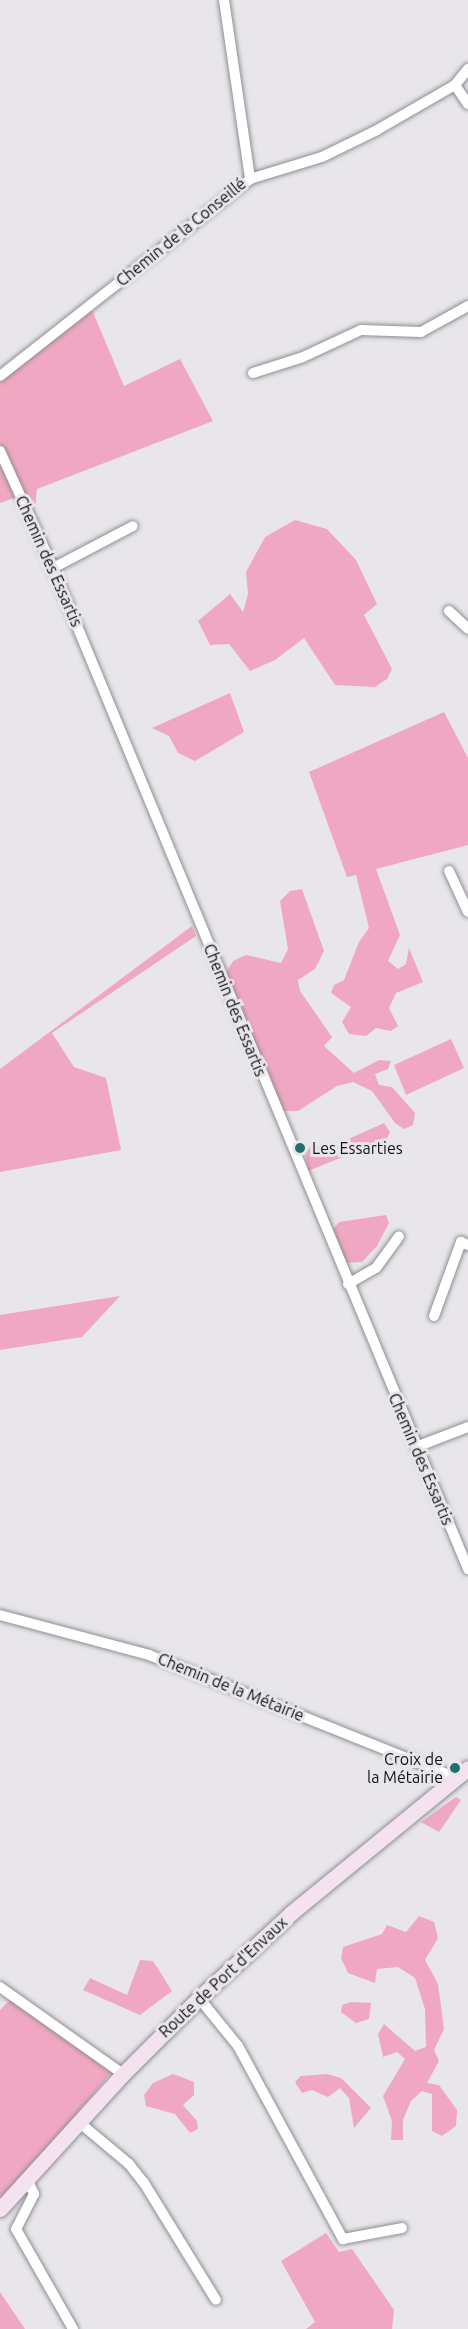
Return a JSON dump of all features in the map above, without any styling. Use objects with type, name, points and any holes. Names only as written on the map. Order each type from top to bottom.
[{"type":"street","name":"Chemin de la Conseillé","points":[[0,376],[250,179],[224,0]]},
{"type":"street","points":[[250,179],[322,157],[455,85],[468,69]]},
{"type":"street","points":[[455,85],[468,104]]},
{"type":"street","points":[[253,373],[303,357],[361,330],[421,332],[468,306]]},
{"type":"street","name":"Chemin des Essartis","points":[[0,451],[53,568],[468,1569]]},
{"type":"street","points":[[53,568],[133,526]]},
{"type":"street","points":[[449,611],[468,629]]},
{"type":"street","points":[[449,871],[468,912]]},
{"type":"street","points":[[348,1284],[376,1268],[399,1236]]},
{"type":"street","points":[[434,1316],[465,1244]]},
{"type":"street","points":[[416,1447],[468,1427]]},
{"type":"street","name":"Chemin de la Métairie","points":[[0,1615],[150,1655],[462,1773]]},
{"type":"street","name":"Route de Port d'Envaux","points":[[0,2209],[123,2074],[200,1998],[291,1913],[462,1773]]},
{"type":"street","points":[[0,1987],[123,2074]]},
{"type":"street","points":[[200,1998],[238,2046],[343,2239],[402,2228]]},
{"type":"street","points":[[80,2123],[129,2164],[144,2183],[216,2300]]},
{"type":"street","points":[[27,2179],[34,2194],[16,2229],[73,2329]]},
{"type":"shaded area","points":[[90,305],[124,386],[180,359],[213,421],[37,489],[35,507],[28,512],[20,496],[0,503],[0,376]]},
{"type":"shaded area","points":[[295,520],[327,529],[356,560],[377,604],[364,615],[392,669],[387,679],[375,687],[335,685],[304,638],[275,660],[250,671],[229,644],[210,645],[198,621],[230,594],[243,612],[248,594],[246,572],[265,537]]},
{"type":"shaded area","points":[[230,693],[244,732],[195,761],[178,753],[169,736],[152,728]]},
{"type":"shaded area","points":[[444,712],[468,758],[468,845],[376,869],[400,935],[388,961],[398,969],[406,964],[409,948],[423,982],[396,993],[389,1008],[398,1026],[391,1031],[376,1028],[366,1036],[349,1034],[342,1022],[351,1007],[331,993],[334,985],[344,980],[359,942],[369,928],[356,875],[347,877],[309,772]]},
{"type":"shaded area","points":[[302,889],[324,951],[315,969],[298,980],[300,991],[332,1037],[324,1046],[354,1073],[379,1060],[391,1061],[388,1069],[375,1074],[379,1085],[392,1087],[415,1113],[413,1125],[404,1129],[395,1123],[372,1091],[353,1082],[337,1086],[298,1111],[283,1111],[248,1039],[235,1027],[221,988],[226,973],[233,961],[246,955],[281,963],[288,949],[280,901],[290,891]]},
{"type":"shaded area","points":[[192,926],[196,936],[52,1033],[74,1067],[106,1078],[121,1150],[0,1172],[0,1069]]},
{"type":"shaded area","points":[[451,1039],[464,1068],[406,1095],[394,1065]]},
{"type":"shaded area","points":[[384,1123],[390,1132],[387,1139],[308,1171],[305,1152],[311,1147],[333,1146]]},
{"type":"shaded area","points":[[386,1215],[389,1223],[377,1246],[362,1262],[340,1263],[331,1232],[339,1222]]},
{"type":"shaded area","points":[[120,1296],[82,1337],[0,1350],[0,1315]]},
{"type":"shaded area","points":[[456,1797],[461,1800],[439,1832],[421,1822]]},
{"type":"shaded area","points":[[419,1916],[434,1922],[438,1938],[425,1960],[438,1984],[444,2029],[434,2050],[439,2061],[427,2083],[439,2085],[457,2110],[456,2126],[442,2136],[432,2131],[432,2094],[422,2091],[411,2101],[403,2120],[403,2140],[391,2140],[392,2121],[383,2096],[405,2059],[397,2052],[383,2057],[378,2034],[384,2024],[415,2051],[426,2047],[425,2009],[415,1978],[398,1967],[377,1969],[375,1983],[348,1973],[341,1958],[343,1947],[382,1934],[387,1925],[406,1932]]},
{"type":"shaded area","points":[[140,1960],[153,1961],[172,1991],[140,2015],[83,1990],[90,1978],[127,1995]]},
{"type":"shaded area","points":[[14,1996],[114,2069],[0,2205],[0,2010]]},
{"type":"shaded area","points":[[351,2002],[371,2003],[369,2019],[356,2023],[341,2012],[342,2005]]},
{"type":"shaded area","points":[[173,2074],[194,2082],[194,2095],[183,2105],[197,2121],[198,2129],[190,2133],[175,2114],[146,2106],[144,2095],[153,2083]]},
{"type":"shaded area","points":[[327,2074],[341,2078],[371,2108],[354,2128],[349,2098],[340,2088],[328,2097],[312,2090],[302,2093],[295,2082],[301,2076]]},
{"type":"shaded area","points":[[326,2233],[339,2252],[352,2249],[394,2310],[392,2329],[306,2329],[315,2322],[281,2261]]},
{"type":"shaded area","points":[[0,2292],[25,2329],[0,2329]]},
{"type":"place","name":"Les Essarties","points":[[300,1148]]},
{"type":"place","name":"Croix de la Métairie","points":[[455,1768]]}]
